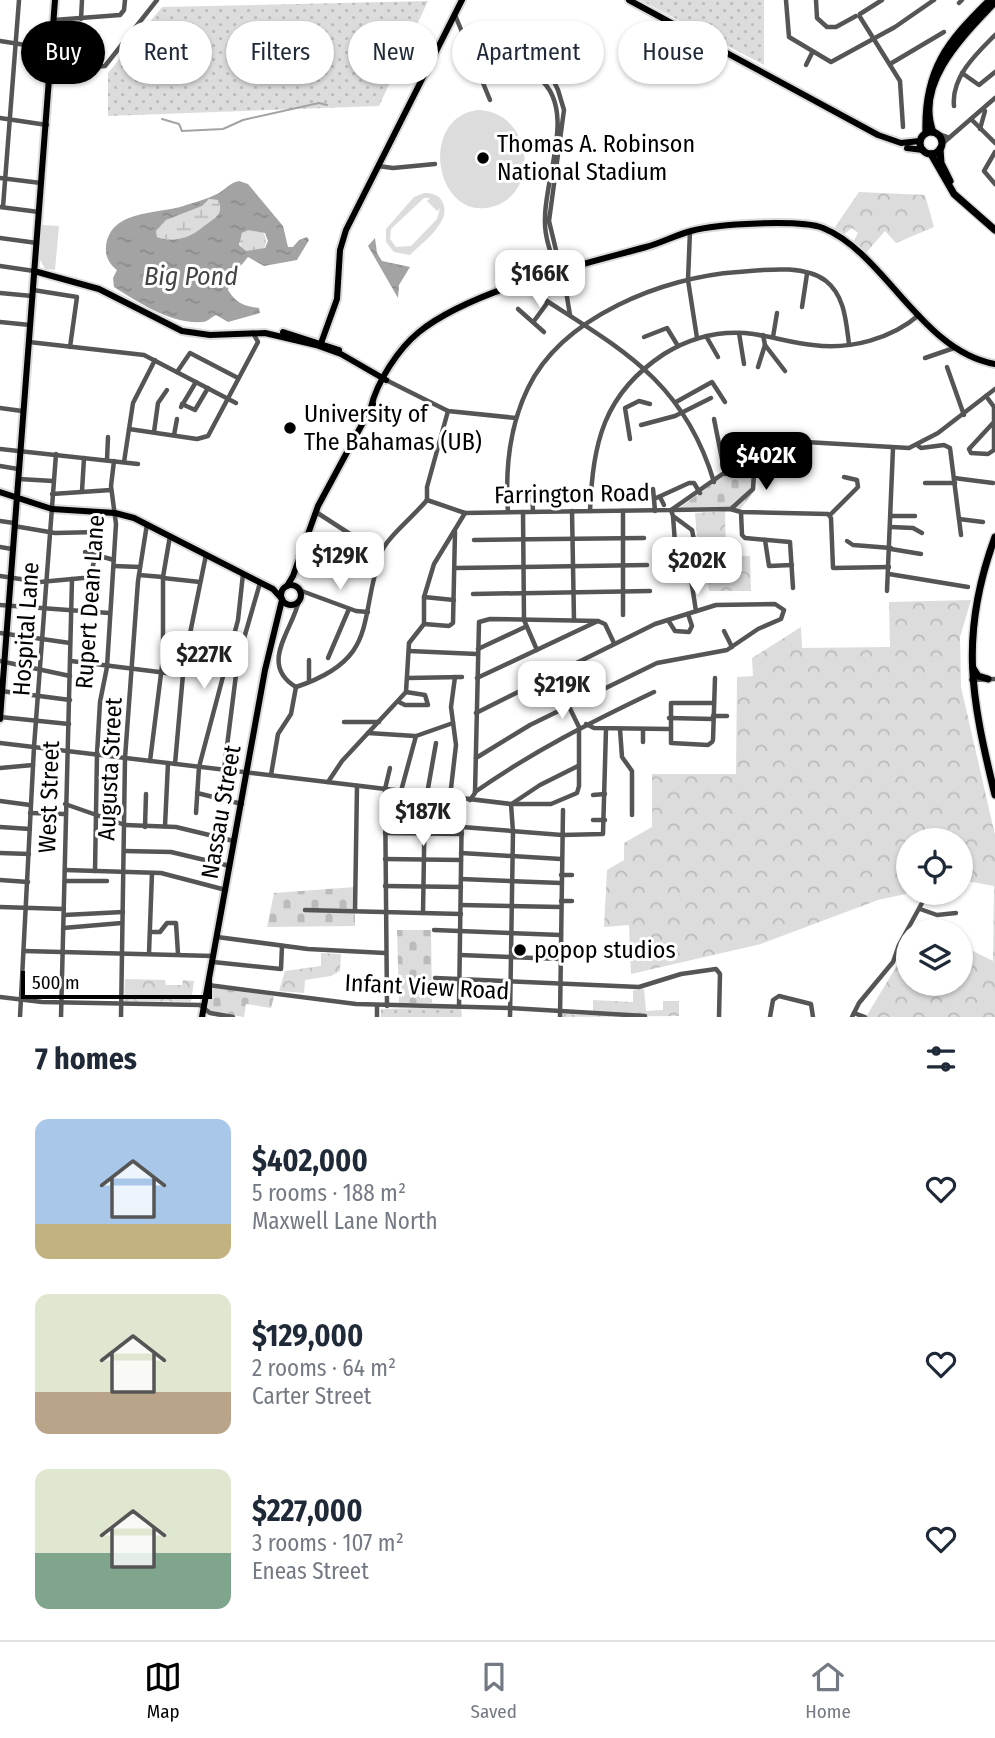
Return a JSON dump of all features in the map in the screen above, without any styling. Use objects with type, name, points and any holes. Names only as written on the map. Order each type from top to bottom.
[{"type":"highway","points":[[990,0],[961,29],[936,65],[927,96],[932,133],[941,147],[944,169],[954,188],[995,224]]},
{"type":"highway","points":[[932,133],[932,101],[942,66],[954,46],[995,2]]},
{"type":"highway","points":[[932,133],[920,141],[923,150],[931,154],[954,194],[995,230]]},
{"type":"highway","points":[[931,154],[941,147]]},
{"type":"highway","points":[[995,537],[974,604],[971,664],[971,680],[995,795]]},
{"type":"highway","points":[[971,664],[975,673],[992,679]]},
{"type":"main road","points":[[53,20],[55,0]]},
{"type":"main road","points":[[319,343],[336,286],[342,240],[462,0]]},
{"type":"main road","points":[[629,0],[890,140],[909,144],[920,141]]},
{"type":"main road","points":[[336,286],[338,245],[343,229],[455,15]]},
{"type":"main road","points":[[0,718],[3,633],[9,606],[49,84]]},
{"type":"main road","points":[[834,112],[881,140],[923,150]]},
{"type":"main road","points":[[315,511],[403,351],[416,335],[438,318],[527,282],[690,231],[792,223],[821,227],[860,254],[954,348],[976,359],[995,362]]},
{"type":"main road","points":[[34,271],[96,287],[157,320],[198,334],[253,333],[319,343]]},
{"type":"main road","points":[[157,320],[199,331],[264,328],[319,343],[386,378]]},
{"type":"main road","points":[[0,492],[52,509],[115,513],[147,524],[273,589],[294,593]]},
{"type":"main road","name":"Nassau Street","points":[[202,1017],[243,804],[265,670],[281,616],[282,600],[294,593],[293,576],[315,511]]},
{"type":"main road","points":[[273,589],[289,604],[294,593]]},
{"type":"main road","points":[[281,616],[294,593]]},
{"type":"street","points":[[19,0],[2,207],[40,212]]},
{"type":"street","points":[[81,19],[82,0]]},
{"type":"street","points":[[53,20],[120,15],[124,10],[125,0]]},
{"type":"street","points":[[105,66],[157,0]]},
{"type":"street","points":[[786,0],[787,35],[812,53],[826,61],[834,62],[874,40],[934,0]]},
{"type":"street","points":[[816,0],[817,18],[827,27],[836,27],[882,0]]},
{"type":"street","points":[[455,15],[490,100]]},
{"type":"street","points":[[859,15],[890,64],[902,90],[903,127]]},
{"type":"street","points":[[890,64],[944,32]]},
{"type":"street","points":[[954,106],[956,88],[962,73],[995,35]]},
{"type":"street","points":[[0,41],[21,44]]},
{"type":"street","points":[[806,65],[812,53]]},
{"type":"street","points":[[544,70],[550,73],[564,110],[549,222],[559,271],[548,242],[545,216],[558,110],[552,89],[539,76],[544,70]]},
{"type":"street","points":[[962,73],[979,85],[995,72]]},
{"type":"street","points":[[941,147],[947,137],[995,98]]},
{"type":"street","points":[[980,129],[985,111]]},
{"type":"street","points":[[0,118],[47,125]]},
{"type":"street","points":[[970,121],[995,143]]},
{"type":"street","points":[[932,133],[947,137]]},
{"type":"street","points":[[995,152],[984,170],[995,184]]},
{"type":"street","points":[[378,166],[393,168],[435,164]]},
{"type":"street","points":[[3,179],[42,183]]},
{"type":"street","points":[[690,231],[688,280],[697,338]]},
{"type":"street","points":[[0,238],[37,243]]},
{"type":"street","points":[[0,267],[34,271]]},
{"type":"street","points":[[508,512],[506,468],[516,418],[527,390],[544,363],[585,327],[639,295],[688,280],[761,270],[807,274],[828,283],[839,299],[849,344]]},
{"type":"street","points":[[570,272],[565,285],[570,316]]},
{"type":"street","points":[[802,307],[807,274]]},
{"type":"street","points":[[527,282],[533,292],[645,367],[676,402],[699,438],[714,482]]},
{"type":"street","points":[[0,293],[77,297],[70,347]]},
{"type":"street","points":[[534,321],[548,302]]},
{"type":"street","points":[[518,309],[544,332]]},
{"type":"street","points":[[773,337],[777,313]]},
{"type":"street","points":[[590,511],[596,446],[614,402],[645,367],[678,346],[697,338],[739,332],[816,346],[849,344],[892,333],[919,315]]},
{"type":"street","points":[[0,322],[30,325]]},
{"type":"street","points":[[645,337],[667,328],[678,346]]},
{"type":"street","points":[[739,332],[744,364]]},
{"type":"street","points":[[130,429],[200,439],[208,436],[258,342],[253,333]]},
{"type":"street","points":[[763,335],[765,345],[785,371]]},
{"type":"street","points":[[706,336],[718,357]]},
{"type":"street","points":[[29,342],[144,355],[236,403]]},
{"type":"street","points":[[758,367],[765,345]]},
{"type":"street","points":[[925,358],[954,348]]},
{"type":"street","points":[[177,372],[190,353],[238,378]]},
{"type":"street","points":[[124,462],[135,398],[155,360]]},
{"type":"street","points":[[947,367],[964,415]]},
{"type":"street","points":[[386,378],[408,393],[447,411],[516,418]]},
{"type":"street","points":[[196,382],[182,405],[194,412],[208,388]]},
{"type":"street","points":[[676,402],[712,382],[725,402]]},
{"type":"street","points":[[732,509],[753,489],[755,457],[762,445],[783,439],[893,449],[918,445],[964,415],[995,389]]},
{"type":"street","points":[[154,432],[158,403],[167,390]]},
{"type":"street","points":[[986,396],[994,405],[993,452],[971,453],[968,449],[993,423]]},
{"type":"street","points":[[641,425],[682,412],[711,398]]},
{"type":"street","points":[[625,408],[639,401],[650,404]]},
{"type":"street","points":[[614,402],[625,408]]},
{"type":"street","points":[[0,408],[22,411]]},
{"type":"street","points":[[625,408],[630,439]]},
{"type":"street","points":[[296,687],[331,672],[359,643],[381,554],[427,500],[427,487],[447,411]]},
{"type":"street","points":[[174,435],[177,419]]},
{"type":"street","points":[[714,419],[725,474]]},
{"type":"street","points":[[107,460],[108,437]]},
{"type":"street","name":"Farrington Road","points":[[327,782],[406,692],[410,641],[424,624],[424,597],[434,564],[465,513],[672,513],[762,445]]},
{"type":"street","points":[[918,445],[920,448],[948,446],[961,535]]},
{"type":"street","points":[[0,449],[138,464]]},
{"type":"street","points":[[887,592],[891,549],[893,449]]},
{"type":"street","name":"Hospital Lane","points":[[20,1017],[30,805],[56,454]]},
{"type":"street","points":[[82,491],[84,458]]},
{"type":"street","name":"Rupert Dean Lane","points":[[95,871],[100,702],[107,667],[114,563],[115,513],[111,490],[114,461]]},
{"type":"street","points":[[0,466],[18,469]]},
{"type":"street","points":[[844,477],[857,480],[859,487],[830,515],[833,568],[889,567]]},
{"type":"street","points":[[17,479],[52,481]]},
{"type":"street","points":[[925,483],[955,480],[992,483]]},
{"type":"street","points":[[657,498],[691,482],[700,493]]},
{"type":"street","points":[[653,489],[664,505]]},
{"type":"street","points":[[52,494],[111,490]]},
{"type":"street","points":[[532,490],[533,512]]},
{"type":"street","points":[[655,511],[657,498]]},
{"type":"street","points":[[427,500],[465,513]]},
{"type":"street","points":[[672,513],[732,509],[741,512],[830,515]]},
{"type":"street","points":[[315,511],[381,554]]},
{"type":"street","points":[[572,511],[574,620]]},
{"type":"street","points":[[623,511],[623,615]]},
{"type":"street","points":[[523,512],[524,620],[537,650]]},
{"type":"street","points":[[741,512],[743,537],[790,542],[793,588]]},
{"type":"street","points":[[672,513],[692,530],[694,540],[675,543],[672,513]]},
{"type":"street","points":[[892,516],[915,516]]},
{"type":"street","points":[[959,519],[984,522]]},
{"type":"street","points":[[0,521],[50,532],[98,532]]},
{"type":"street","name":"Augusta Street","points":[[121,1017],[125,758],[139,575],[147,524]]},
{"type":"street","points":[[891,527],[913,528],[922,533]]},
{"type":"street","points":[[424,624],[452,624],[455,529]]},
{"type":"street","points":[[150,761],[164,625],[163,577],[170,536]]},
{"type":"street","points":[[474,540],[644,538]]},
{"type":"street","points":[[765,540],[769,566],[792,565]]},
{"type":"street","points":[[848,541],[853,545],[921,554]]},
{"type":"street","points":[[0,547],[12,549]]},
{"type":"street","points":[[85,552],[114,563],[140,567]]},
{"type":"street","points":[[92,571],[95,555]]},
{"type":"street","points":[[176,764],[183,672],[206,555]]},
{"type":"street","points":[[455,568],[647,565]]},
{"type":"street","points":[[690,573],[696,611]]},
{"type":"street","points":[[196,813],[199,767],[238,620],[243,574]]},
{"type":"street","points":[[889,574],[968,587]]},
{"type":"street","points":[[139,575],[200,582]]},
{"type":"street","points":[[0,576],[47,581],[83,578]]},
{"type":"street","name":"West Street","points":[[61,1017],[72,579]]},
{"type":"street","points":[[224,770],[238,659],[260,583]]},
{"type":"street","points":[[473,594],[650,592]]},
{"type":"street","points":[[296,687],[282,676],[278,660],[294,593],[309,594],[349,609],[368,612]]},
{"type":"street","points":[[424,597],[454,600]]},
{"type":"street","points":[[476,713],[614,643],[668,620],[716,605],[767,603],[782,607],[785,612],[780,619],[758,629],[732,647],[665,660],[569,705],[517,732],[476,758]]},
{"type":"street","points":[[0,605],[109,613]]},
{"type":"street","points":[[327,658],[349,609]]},
{"type":"street","points":[[668,620],[675,631],[689,632],[692,626],[688,614]]},
{"type":"street","points":[[475,793],[478,626],[482,620],[598,621],[605,624],[614,643]]},
{"type":"street","points":[[477,678],[598,621]]},
{"type":"street","points":[[409,651],[477,652],[525,627]]},
{"type":"street","points":[[724,631],[732,647]]},
{"type":"street","points":[[3,633],[71,643]]},
{"type":"street","points":[[71,660],[160,673],[223,673]]},
{"type":"street","points":[[309,660],[309,682]]},
{"type":"street","points":[[2,661],[71,676]]},
{"type":"street","points":[[0,743],[470,800],[559,802],[579,790],[579,727],[554,674]]},
{"type":"street","points":[[450,797],[456,745],[451,707],[455,677]]},
{"type":"street","points":[[408,678],[463,677]]},
{"type":"street","points":[[714,703],[673,702],[669,729],[673,744],[708,746],[713,740],[715,678]]},
{"type":"street","points":[[971,680],[992,679]]},
{"type":"street","points":[[271,775],[278,734],[291,714],[296,687]]},
{"type":"street","points":[[1,691],[70,699]]},
{"type":"street","points":[[399,702],[406,705],[428,705],[423,694],[406,692]]},
{"type":"street","points":[[470,800],[475,793],[527,756],[579,727],[654,692]]},
{"type":"street","points":[[669,718],[727,716]]},
{"type":"street","points":[[0,718],[69,724]]},
{"type":"street","points":[[344,722],[379,722]]},
{"type":"street","points":[[368,733],[416,736],[453,723]]},
{"type":"street","points":[[586,724],[590,728],[606,729],[669,729]]},
{"type":"street","points":[[461,827],[562,835],[600,835],[605,830],[606,729]]},
{"type":"street","points":[[620,729],[622,757],[632,771],[632,815]]},
{"type":"street","points":[[643,729],[643,742]]},
{"type":"street","points":[[401,791],[416,736]]},
{"type":"street","points":[[423,913],[425,806],[436,743]]},
{"type":"street","points":[[165,826],[168,763]]},
{"type":"street","points":[[0,768],[33,765]]},
{"type":"street","points":[[512,803],[578,766]]},
{"type":"street","points":[[387,1006],[385,789],[390,768]]},
{"type":"street","points":[[355,911],[357,786]]},
{"type":"street","points":[[197,793],[243,804]]},
{"type":"street","points":[[145,827],[146,794]]},
{"type":"street","points":[[593,795],[605,794]]},
{"type":"street","points":[[459,1006],[463,799]]},
{"type":"street","points":[[0,801],[30,805]]},
{"type":"street","points":[[510,1017],[512,803]]},
{"type":"street","points":[[65,804],[125,825],[165,826],[235,842]]},
{"type":"street","points":[[385,806],[462,806]]},
{"type":"street","points":[[560,1014],[563,810]]},
{"type":"street","points":[[30,813],[65,814]]},
{"type":"street","points":[[593,820],[605,820]]},
{"type":"street","points":[[0,827],[30,829]]},
{"type":"street","points":[[385,833],[461,834]]},
{"type":"street","points":[[124,851],[172,852],[231,866]]},
{"type":"street","points":[[0,853],[29,854]]},
{"type":"street","points":[[385,859],[561,859]]},
{"type":"street","points":[[65,870],[152,873],[226,890]]},
{"type":"street","points":[[149,953],[152,873]]},
{"type":"street","points":[[561,875],[572,875]]},
{"type":"street","points":[[461,878],[512,883],[561,883]]},
{"type":"street","points":[[0,880],[28,882]]},
{"type":"street","points":[[65,881],[107,881]]},
{"type":"street","points":[[385,886],[461,887]]},
{"type":"street","points":[[461,905],[512,908],[572,901]]},
{"type":"street","points":[[865,1017],[853,1015],[893,962],[901,939],[922,905]]},
{"type":"street","points":[[0,906],[64,912],[123,912]]},
{"type":"street","points":[[920,909],[940,915],[956,913]]},
{"type":"street","points":[[305,910],[461,914]]},
{"type":"street","points":[[63,928],[122,923]]},
{"type":"street","points":[[150,932],[160,932],[163,925],[176,923],[178,954]]},
{"type":"street","points":[[434,930],[561,935]]},
{"type":"street","points":[[218,937],[282,946],[385,953]]},
{"type":"street","points":[[24,951],[178,954],[281,970],[282,946]]},
{"type":"street","points":[[460,955],[561,959]]},
{"type":"street","points":[[435,978],[639,987],[694,971],[716,969],[720,974],[719,1017]]},
{"type":"street","name":"Infant View Road","points":[[208,985],[377,1006],[459,1006],[560,1014],[645,1016]]},
{"type":"street","points":[[770,1017],[773,1000],[779,996],[811,1004],[813,1017]]},
{"type":"street","points":[[0,998],[204,1007],[210,1013],[233,1017]]},
{"type":"street","points":[[377,1006],[377,1017]]},
{"type":"green space","points":[[640,0],[764,0],[764,65],[728,46],[728,21],[680,21]]},
{"type":"green space","points":[[428,1],[419,21],[348,21],[348,84],[389,84],[379,106],[108,116],[108,73],[119,60],[119,84],[212,84],[212,21],[151,21],[162,7]]},
{"type":"green space","name":"Thomas A. Robinson National Stadium","points":[[477,110],[496,114],[510,124],[520,139],[524,156],[523,173],[517,189],[504,201],[486,208],[469,206],[455,197],[445,182],[441,165],[441,147],[447,130],[459,117]]},
{"type":"green space","points":[[859,192],[925,195],[934,227],[896,243],[885,231],[865,254],[852,244],[858,233],[852,228],[842,236],[833,230]]},
{"type":"green space","points":[[424,193],[438,196],[445,211],[443,218],[433,233],[410,255],[394,252],[386,242],[386,229],[414,197]],"holes":[[[424,198],[430,198],[427,201],[437,211],[440,208],[437,219],[411,246],[396,247],[390,239],[391,229]]]},
{"type":"green space","points":[[209,199],[218,200],[219,213],[199,230],[177,239],[157,237],[156,231],[166,220],[201,206]]},
{"type":"green space","points":[[42,225],[59,226],[55,270],[45,269],[39,258]]},
{"type":"green space","points":[[253,228],[262,232],[266,241],[262,250],[253,254],[244,250],[240,241],[244,232]]},
{"type":"green space","points":[[757,451],[755,490],[739,511],[678,509]]},
{"type":"green space","points":[[725,511],[726,556],[750,556],[751,591],[709,591],[705,557],[699,559],[695,513]]},
{"type":"green space","points":[[971,600],[960,637],[961,687],[995,835],[995,1017],[866,1017],[896,967],[896,996],[973,996],[973,951],[993,961],[994,886],[973,882],[973,828],[896,828],[896,896],[878,900],[761,944],[631,974],[629,925],[604,927],[607,870],[624,860],[624,843],[652,827],[652,774],[736,774],[737,677],[753,676],[752,658],[801,627],[802,648],[890,647],[889,602]]},
{"type":"green space","points":[[355,887],[355,926],[267,927],[274,893]]},
{"type":"green space","points":[[397,930],[431,930],[432,1003],[399,1003]]},
{"type":"green space","points":[[321,953],[341,954],[340,971],[331,976],[305,980],[304,993],[279,991],[285,971],[321,966]]},
{"type":"green space","points":[[125,979],[165,980],[166,985],[182,985],[183,980],[194,981],[191,1002],[124,1001]]},
{"type":"green space","points":[[211,987],[274,996],[271,1008],[246,1004],[244,1017],[207,1011]]},
{"type":"green space","points":[[644,989],[646,1011],[663,1010],[663,1001],[679,1001],[679,1016],[562,1017],[562,1014],[593,1015],[593,1000],[633,1002],[633,990]]},
{"type":"green space","points":[[461,1007],[462,1017],[381,1017],[381,1009]]},
{"type":"water","name":"Big Pond","points":[[239,181],[248,184],[283,226],[288,247],[293,247],[299,240],[307,237],[309,240],[297,260],[264,266],[248,257],[230,279],[228,290],[235,298],[245,305],[259,308],[260,313],[228,322],[216,315],[204,322],[178,320],[134,300],[114,287],[113,278],[117,270],[108,260],[106,247],[110,234],[117,225],[138,215],[205,199]],"holes":[[[209,199],[218,200],[219,213],[199,230],[176,239],[157,237],[156,231],[166,220],[202,206]],[[248,230],[265,233],[268,241],[265,248],[246,251],[239,245],[242,233]]]},
{"type":"water","points":[[375,238],[377,253],[382,261],[410,267],[399,285],[398,298],[368,246]]},
{"type":"waterway","points":[[162,119],[179,124],[182,131],[223,129],[243,120],[319,103],[327,105]]},
{"type":"place","name":"Thomas A. Robinson National Stadium","points":[[483,158]]},
{"type":"place","name":"University of The Bahamas (UB)","points":[[290,428]]},
{"type":"place","name":"popop studios","points":[[520,950]]}]
